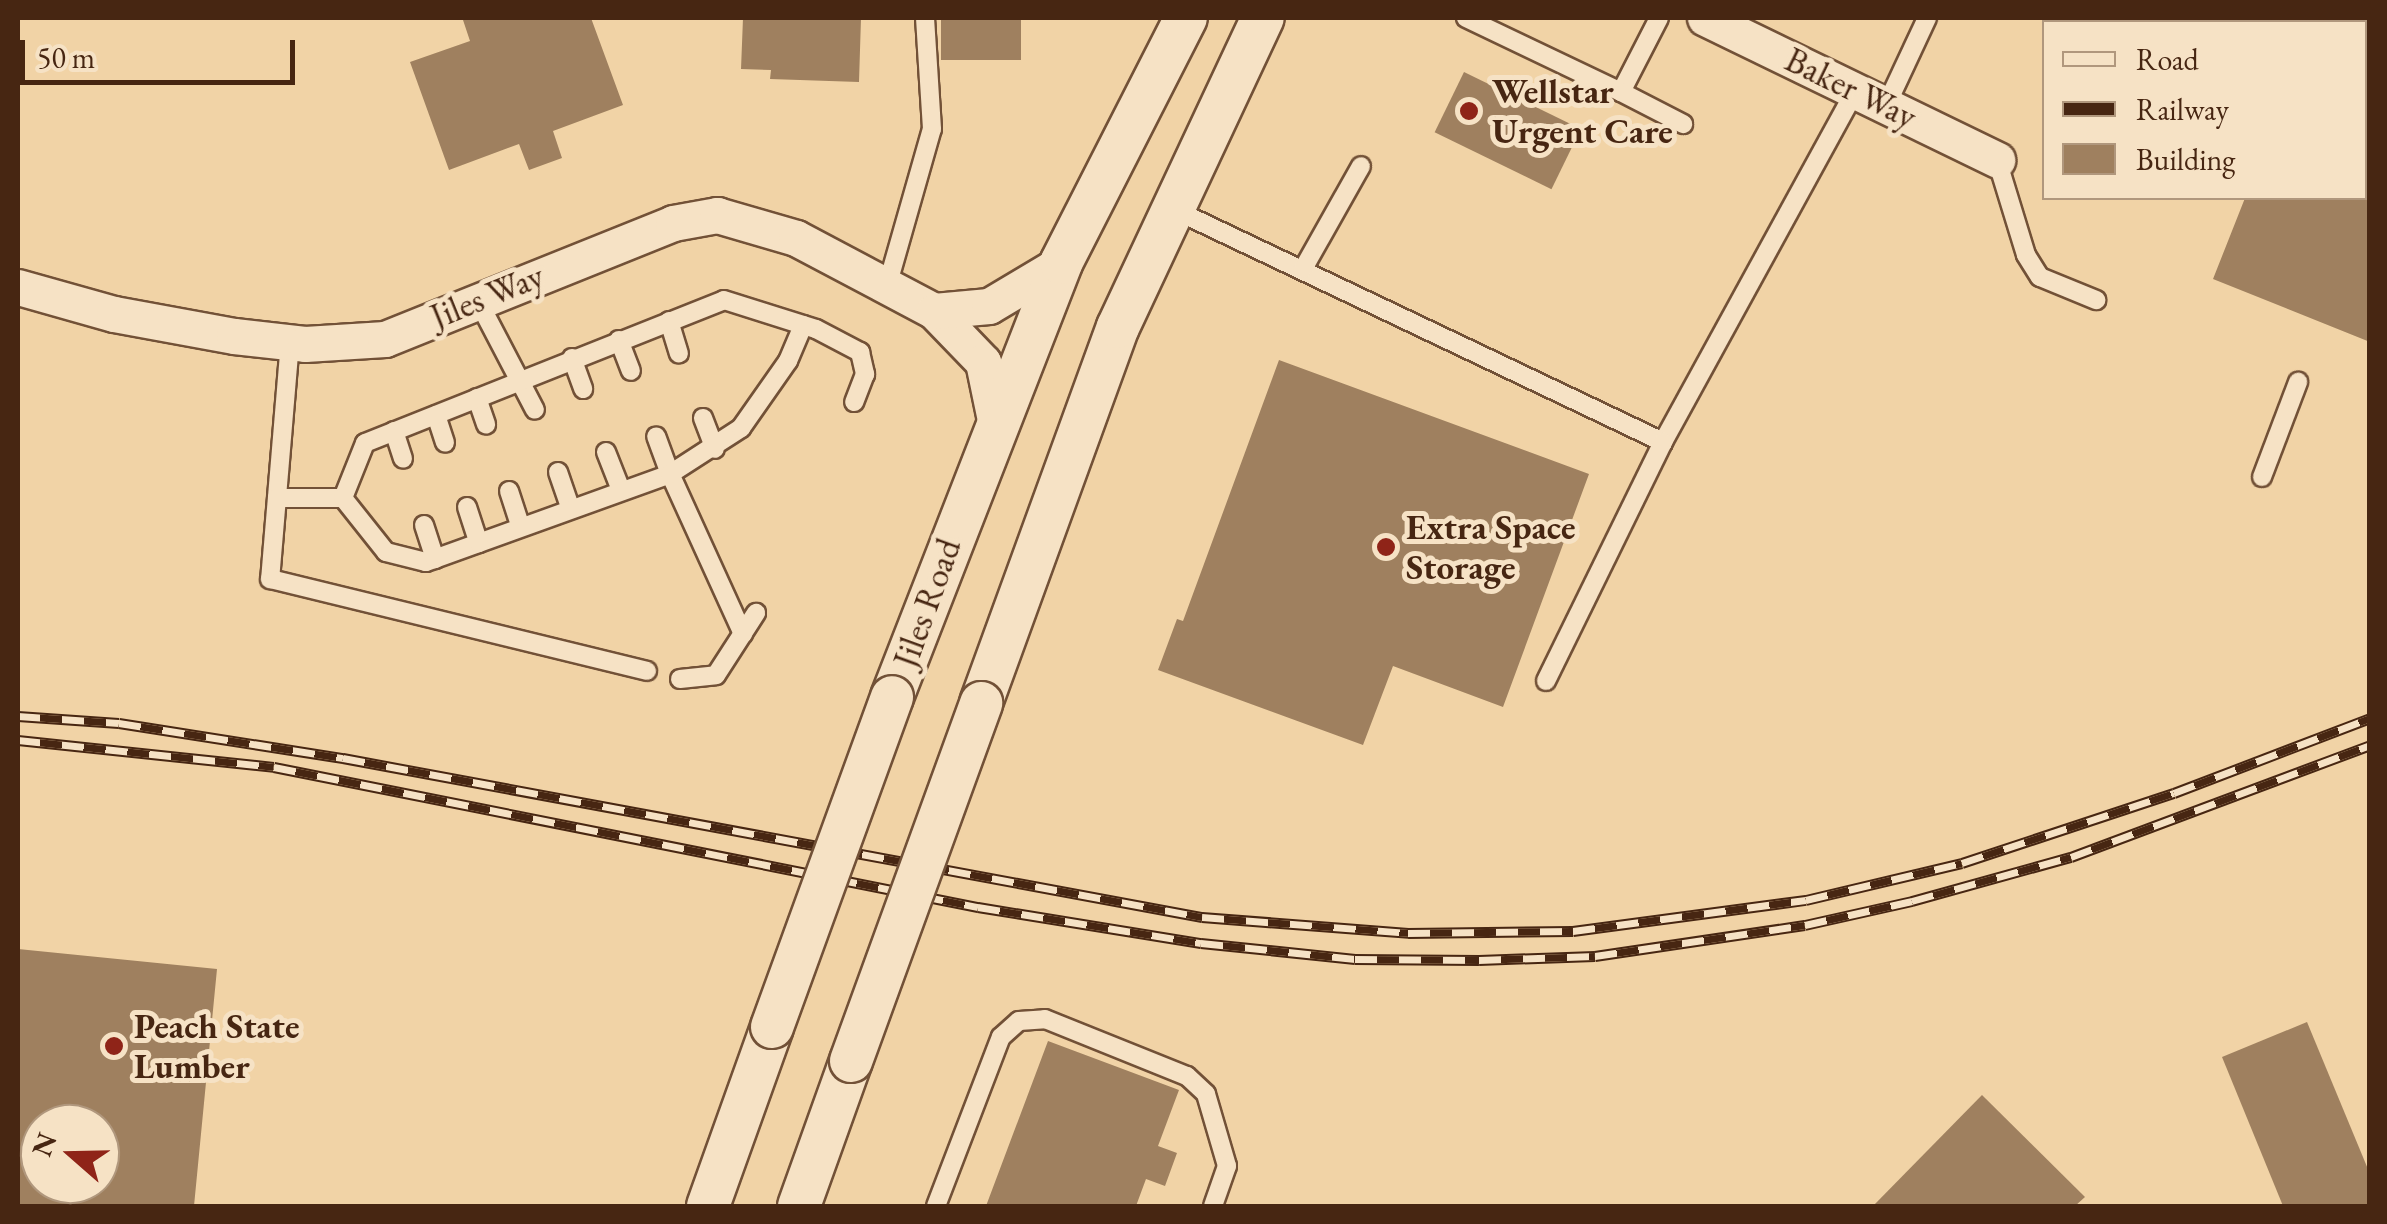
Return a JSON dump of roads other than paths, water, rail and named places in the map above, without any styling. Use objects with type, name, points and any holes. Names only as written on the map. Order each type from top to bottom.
[{"type":"street","name":"Jiles Road","points":[[708,1206],[892,697],[1061,263],[1186,18]]},
{"type":"street","points":[[800,1206],[1118,327],[1170,208],[1263,18]]},
{"type":"street","name":"Baker Way","points":[[1705,18],[1997,160]]},
{"type":"street","name":"Jiles Way","points":[[18,287],[114,314],[290,342],[384,339],[476,297],[698,215],[750,222],[888,284],[934,312],[983,362],[996,425]]},
{"type":"street","points":[[934,312],[989,306],[1061,263]]},
{"type":"lane","points":[[888,284],[932,129],[925,18]]},
{"type":"lane","points":[[1466,18],[1683,124]]},
{"type":"lane","points":[[1621,92],[1659,18]]},
{"type":"lane","points":[[1546,680],[1662,442],[1871,98],[1927,18]]},
{"type":"lane","points":[[1997,160],[2026,255],[2040,277],[2096,300]]},
{"type":"lane","points":[[1303,269],[1361,166]]},
{"type":"lane","points":[[1170,208],[1662,442]]},
{"type":"lane","points":[[476,297],[524,378],[535,410]]},
{"type":"lane","points":[[343,498],[365,443],[724,300],[804,324],[860,352],[865,374],[854,402]]},
{"type":"lane","points":[[669,320],[680,352]]},
{"type":"lane","points":[[343,498],[386,552],[435,559],[670,474],[715,449],[741,428],[788,360],[804,324]]},
{"type":"lane","points":[[620,340],[631,371]]},
{"type":"lane","points":[[290,342],[270,579],[647,671]]},
{"type":"lane","points":[[572,358],[583,389]]},
{"type":"lane","points":[[2262,477],[2298,382]]},
{"type":"lane","points":[[477,398],[486,424]]},
{"type":"lane","points":[[436,415],[446,443]]},
{"type":"lane","points":[[703,418],[715,449]]},
{"type":"lane","points":[[394,431],[403,459]]},
{"type":"lane","points":[[656,436],[743,634]]},
{"type":"lane","points":[[606,452],[621,490]]},
{"type":"lane","points":[[558,472],[571,508]]},
{"type":"lane","points":[[509,492],[521,527]]},
{"type":"lane","points":[[277,498],[343,498]]},
{"type":"lane","points":[[467,507],[479,542]]},
{"type":"lane","points":[[424,525],[435,559]]},
{"type":"lane","points":[[680,679],[716,674],[756,613]]},
{"type":"lane","points":[[936,1206],[1001,1037],[1019,1021],[1045,1019],[1187,1076],[1206,1094],[1228,1166],[1213,1206]]},
{"type":"railway","points":[[18,716],[119,723],[343,758],[1202,917],[1408,933],[1573,931],[1806,900],[1962,863],[2174,793],[2370,718]]},
{"type":"railway","points":[[18,740],[274,767],[978,907],[1201,943],[1355,959],[1479,960],[1595,956],[1805,925],[1912,901],[2071,857],[2370,745]]},
{"type":"place","name":"Wellstar Urgent Care","points":[[1469,111]]},
{"type":"place","name":"Extra Space Storage","points":[[1386,547]]},
{"type":"place","name":"Peach State Lumber","points":[[114,1046]]}]
